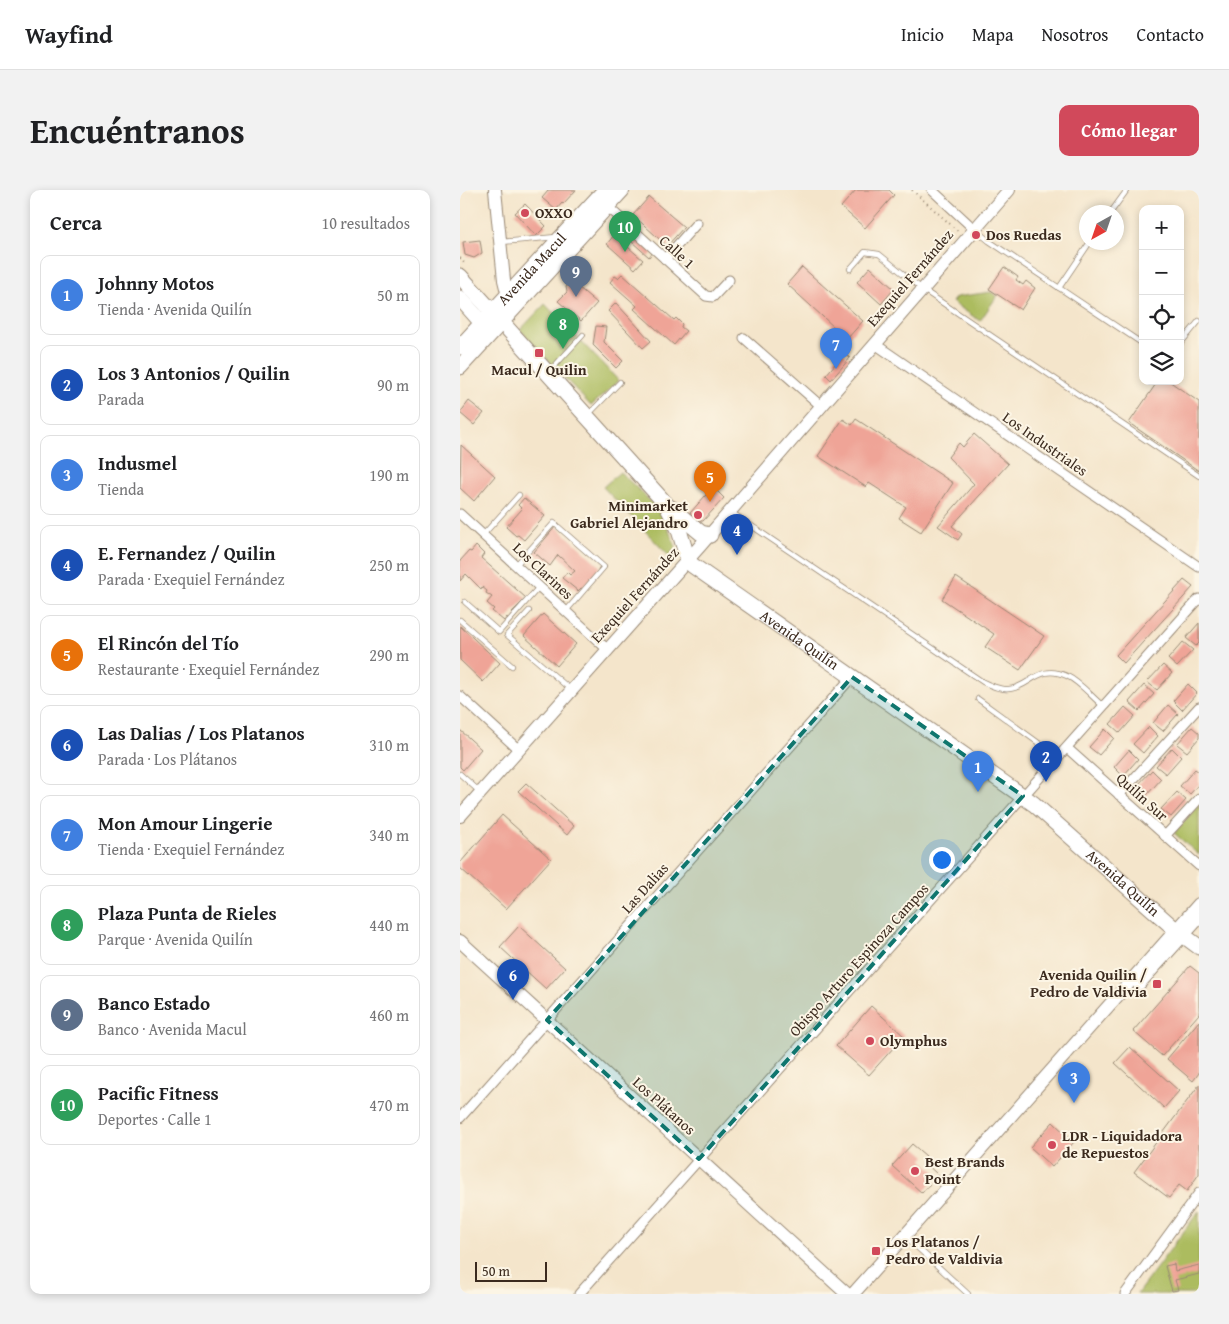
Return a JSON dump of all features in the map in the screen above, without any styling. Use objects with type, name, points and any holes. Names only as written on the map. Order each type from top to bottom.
[{"type":"main road","name":"Avenida Macul","points":[[510,302],[561,237],[604,190]]},
{"type":"main road","name":"Avenida Macul","points":[[460,348],[510,302],[622,190]]},
{"type":"main road","points":[[463,271],[492,319]]},
{"type":"main road","points":[[460,298],[492,319],[548,373],[666,504],[701,532],[710,535]]},
{"type":"main road","name":"Avenida Macul","points":[[460,367],[492,319]]},
{"type":"main road","points":[[666,504],[679,530],[688,560]]},
{"type":"main road","name":"Avenida Quilín","points":[[688,560],[692,565],[1023,796],[1199,947]]},
{"type":"street","points":[[495,190],[500,242],[510,302]]},
{"type":"street","points":[[932,190],[974,229]]},
{"type":"street","name":"Exequiel Fernández","points":[[460,816],[710,535],[1009,190]]},
{"type":"street","name":"Calle 1","points":[[608,206],[708,297],[713,297],[730,280]]},
{"type":"street","points":[[665,259],[697,223]]},
{"type":"street","points":[[744,338],[821,406]]},
{"type":"street","name":"Los Industriales","points":[[875,344],[1199,567]]},
{"type":"street","name":"Los Clarines","points":[[460,514],[608,650]]},
{"type":"street","name":"Obispo Arturo Espinoza Campos","points":[[579,1294],[1199,599]]},
{"type":"street","name":"Las Dalias","points":[[460,1118],[852,677]]},
{"type":"street","points":[[460,696],[519,750]]},
{"type":"street","points":[[1119,795],[1199,707]]},
{"type":"street","name":"Quilín Sur","points":[[1067,748],[1199,866]]},
{"type":"street","points":[[1166,836],[1199,799]]},
{"type":"street","points":[[853,1294],[1076,1044],[1180,932],[1199,904]]},
{"type":"street","points":[[1180,932],[1199,918]]},
{"type":"street","name":"Los Plátanos","points":[[460,941],[847,1294]]},
{"type":"street","points":[[1125,1294],[1199,1193]]},
{"type":"lane","points":[[1116,205],[1126,190]]},
{"type":"lane","points":[[974,229],[1139,341]]},
{"type":"lane","points":[[500,242],[561,237]]},
{"type":"lane","points":[[1059,288],[1085,250]]},
{"type":"lane","points":[[850,270],[866,252],[879,254],[922,289],[1199,476]]},
{"type":"lane","points":[[1183,340],[1199,321]]},
{"type":"lane","points":[[548,373],[583,335]]},
{"type":"lane","points":[[587,416],[620,382]]},
{"type":"lane","points":[[483,535],[518,495]]},
{"type":"lane","points":[[730,512],[983,682],[998,688],[1009,689],[1020,686],[1038,674],[1059,674],[1068,676],[1103,706]]},
{"type":"lane","points":[[516,565],[554,523],[604,568],[566,611]]},
{"type":"lane","points":[[465,602],[499,632],[539,587]]},
{"type":"lane","points":[[528,611],[507,634],[572,690]]},
{"type":"lane","points":[[460,620],[512,666]]},
{"type":"lane","points":[[978,699],[1058,757]]},
{"type":"lane","points":[[460,774],[481,792]]},
{"type":"lane","points":[[905,1236],[968,1294]]},
{"type":"path","points":[[912,190],[959,232]]},
{"type":"path","points":[[460,258],[463,271]]},
{"type":"highlighted area","points":[[852,677],[1023,796],[699,1159],[547,1020]]},
{"type":"green space","points":[[991,292],[997,296],[980,321],[952,302],[956,297]]},
{"type":"green space","points":[[545,304],[619,381],[591,406],[520,330]]},
{"type":"green space","points":[[620,472],[660,510],[676,547],[670,557],[603,487]]},
{"type":"green space","points":[[1199,804],[1199,855],[1174,833]]},
{"type":"green space","points":[[1199,1211],[1199,1294],[1137,1294]]},
{"type":"building","points":[[547,190],[576,190],[556,210],[542,198]]},
{"type":"building","points":[[856,190],[889,190],[894,195],[865,228],[841,207]]},
{"type":"building","points":[[649,197],[684,227],[667,246],[633,215]]},
{"type":"building","points":[[525,204],[546,226],[536,236],[515,213]]},
{"type":"building","points":[[619,221],[653,252],[649,257],[614,226]]},
{"type":"building","points":[[614,235],[643,260],[635,269],[607,244]]},
{"type":"building","points":[[480,240],[482,253],[474,258],[465,255],[463,242]]},
{"type":"building","points":[[802,267],[863,321],[847,339],[787,284]]},
{"type":"building","points":[[870,267],[894,289],[881,304],[857,282]]},
{"type":"building","points":[[1004,267],[1018,277],[1016,280],[1023,285],[1026,281],[1035,288],[1021,310],[989,289]]},
{"type":"building","points":[[622,274],[674,320],[676,318],[682,324],[681,327],[686,331],[674,345],[634,309],[637,306],[610,282],[615,276],[618,278]]},
{"type":"building","points":[[571,281],[597,303],[581,321],[558,301],[567,292],[566,287]]},
{"type":"building","points":[[616,303],[651,341],[643,348],[608,311]]},
{"type":"building","points":[[596,326],[606,327],[604,342],[623,361],[616,368],[593,345]]},
{"type":"building","points":[[841,351],[850,358],[831,380],[826,375],[836,363],[833,360]]},
{"type":"building","points":[[1155,385],[1175,385],[1199,402],[1199,471],[1129,423]]},
{"type":"building","points":[[469,401],[484,413],[474,425],[460,413]]},
{"type":"building","points":[[843,419],[852,425],[856,419],[953,483],[921,532],[899,518],[906,507],[869,483],[866,487],[818,456]]},
{"type":"building","points":[[974,434],[1008,464],[952,526],[962,534],[958,540],[938,526],[974,484],[948,457],[959,443],[963,447]]},
{"type":"building","points":[[461,445],[495,476],[474,501],[460,488]]},
{"type":"building","points":[[713,487],[724,498],[703,521],[698,521],[690,513]]},
{"type":"building","points":[[524,498],[545,516],[524,540],[506,527],[522,509],[518,505]]},
{"type":"building","points":[[556,526],[600,566],[599,571],[583,589],[581,588],[578,591],[562,578],[567,572],[570,575],[575,571],[558,555],[550,566],[534,552]]},
{"type":"building","points":[[476,546],[484,554],[481,558],[526,598],[512,612],[508,619],[507,617],[504,621],[492,611],[494,609],[487,603],[492,597],[486,593],[487,591],[482,587],[481,589],[466,574],[460,581],[460,561]]},
{"type":"building","points":[[956,577],[1044,636],[1020,670],[985,647],[994,634],[942,599]]},
{"type":"building","points":[[1184,580],[1193,587],[1124,663],[1116,655]]},
{"type":"building","points":[[543,614],[576,644],[557,666],[524,636]]},
{"type":"building","points":[[1199,623],[1199,643],[1196,646],[1186,638]]},
{"type":"building","points":[[460,626],[500,663],[483,682],[460,660]]},
{"type":"building","points":[[1183,642],[1193,650],[1177,667],[1168,659]]},
{"type":"building","points":[[1163,665],[1172,673],[1157,690],[1147,682]]},
{"type":"building","points":[[1188,684],[1197,693],[1182,710],[1173,701]]},
{"type":"building","points":[[1144,685],[1154,694],[1139,711],[1129,702]]},
{"type":"building","points":[[1168,705],[1178,714],[1163,731],[1153,723]]},
{"type":"building","points":[[1125,707],[1135,716],[1120,733],[1110,724]]},
{"type":"building","points":[[1149,727],[1158,736],[1143,753],[1133,744]]},
{"type":"building","points":[[1192,727],[1199,733],[1199,738],[1187,752],[1177,744]]},
{"type":"building","points":[[1105,729],[1114,738],[1099,755],[1089,747]]},
{"type":"building","points":[[460,730],[481,749],[463,770],[460,767]]},
{"type":"building","points":[[1172,748],[1181,757],[1166,774],[1156,766]]},
{"type":"building","points":[[1129,750],[1138,759],[1123,776],[1114,767]]},
{"type":"building","points":[[1195,769],[1199,772],[1199,784],[1190,794],[1180,786]]},
{"type":"building","points":[[1152,770],[1161,779],[1146,796],[1136,787]]},
{"type":"building","points":[[526,783],[574,826],[567,835],[518,791]]},
{"type":"building","points":[[1177,792],[1186,800],[1171,817],[1161,809]]},
{"type":"building","points":[[502,815],[551,859],[506,909],[460,868],[460,863]]},
{"type":"building","points":[[519,926],[565,968],[546,989],[500,947]]},
{"type":"building","points":[[1190,966],[1199,973],[1199,1014],[1162,1056],[1133,1031]]},
{"type":"building","name":"Olymphus","points":[[871,1006],[904,1036],[869,1075],[836,1046]]},
{"type":"building","points":[[1199,1021],[1199,1073],[1193,1081],[1167,1059]]},
{"type":"building","points":[[1130,1047],[1179,1091],[1164,1108],[1115,1063]]},
{"type":"building","points":[[1199,1085],[1199,1174],[1187,1191],[1179,1185],[1169,1198],[1134,1172]]},
{"type":"building","name":"LDR - Liquidadora de Repuestos","points":[[1053,1122],[1074,1142],[1052,1167],[1030,1147]]},
{"type":"building","name":"Best Brands Point","points":[[912,1144],[926,1156],[922,1160],[938,1175],[922,1193],[892,1166]]},
{"type":"building","points":[[1174,1264],[1175,1271],[1199,1265],[1199,1274],[1175,1280],[1178,1290],[1172,1291],[1165,1266]]},
{"type":"place","name":"OXXO","points":[[525,213]]},
{"type":"place","name":"Dos Ruedas","points":[[976,235]]},
{"type":"place","name":"Pacific Fitness","points":[[625,252]]},
{"type":"place","name":"Banco Estado","points":[[576,297]]},
{"type":"place","name":"Plaza Punta de Rieles","points":[[563,349]]},
{"type":"place","name":"Macul / Quilin","points":[[539,353]]},
{"type":"place","name":"Mon Amour Lingerie","points":[[836,369]]},
{"type":"place","name":"El Rincón del Tío","points":[[710,502]]},
{"type":"place","name":"Minimarket Gabriel Alejandro","points":[[698,515]]},
{"type":"place","name":"E. Fernandez / Quilin","points":[[737,555]]},
{"type":"place","name":"Los 3 Antonios / Quilin","points":[[1046,782]]},
{"type":"place","name":"Johnny Motos","points":[[978,792]]},
{"type":"place","name":"Avenida Quilin / Pedro de Valdivia","points":[[1157,984]]},
{"type":"place","name":"Las Dalias / Los Platanos","points":[[513,1000]]},
{"type":"place","name":"Olymphus","points":[[870,1041]]},
{"type":"place","name":"Indusmel","points":[[1074,1103]]},
{"type":"place","name":"LDR - Liquidadora de Repuestos","points":[[1052,1145]]},
{"type":"place","name":"Best Brands Point","points":[[915,1171]]},
{"type":"place","name":"Los Platanos / Pedro de Valdivia","points":[[876,1251]]}]
